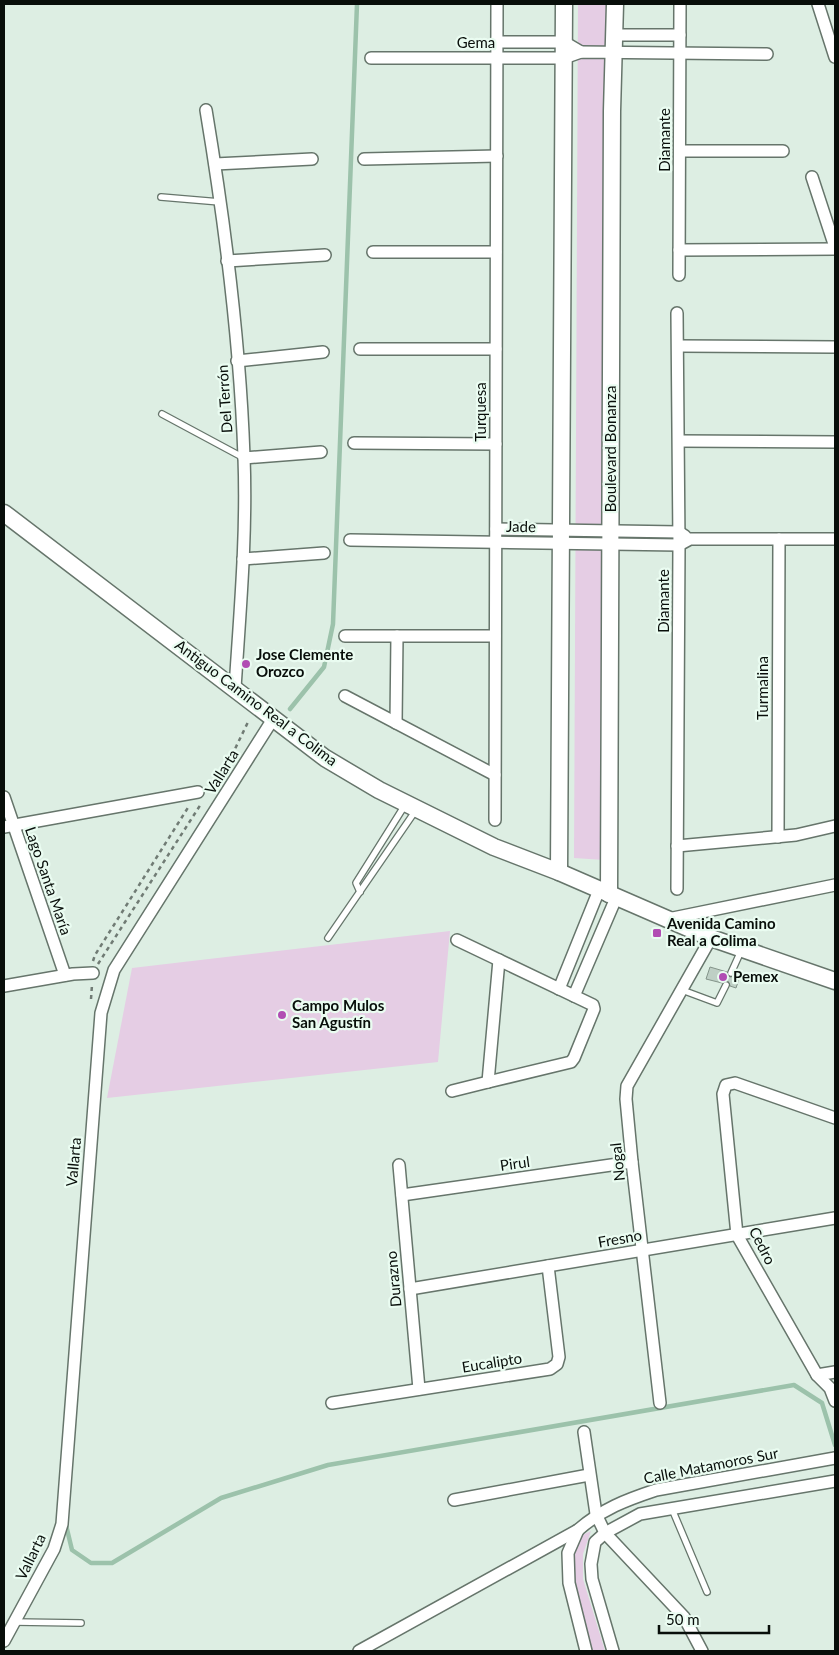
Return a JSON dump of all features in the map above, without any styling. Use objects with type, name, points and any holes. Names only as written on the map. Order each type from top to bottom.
[{"type":"street","name":"Turquesa","points":[[495,820],[497,4]]},
{"type":"street","points":[[559,872],[564,4]]},
{"type":"street","name":"Boulevard Bonanza","points":[[608,894],[615,4]]},
{"type":"street","name":"Diamante","points":[[679,276],[680,4]]},
{"type":"street","points":[[818,4],[835,57]]},
{"type":"street","points":[[614,35],[680,36]]},
{"type":"street","name":"Gema","points":[[497,42],[564,42]]},
{"type":"street","points":[[564,42],[580,52]]},
{"type":"street","name":"Gema","points":[[371,58],[564,58],[580,52],[766,54]]},
{"type":"street","name":"Del Terrón","points":[[206,110],[227,261],[244,458],[243,559],[236,688]]},
{"type":"street","points":[[680,151],[783,151]]},
{"type":"street","points":[[364,159],[497,156]]},
{"type":"street","points":[[215,164],[312,159]]},
{"type":"street","points":[[679,250],[835,248],[812,177]]},
{"type":"street","points":[[373,252],[496,252]]},
{"type":"street","points":[[227,261],[325,254]]},
{"type":"street","name":"Diamante","points":[[677,313],[679,346],[677,889]]},
{"type":"street","points":[[679,346],[835,347]]},
{"type":"street","points":[[360,349],[496,349]]},
{"type":"street","points":[[237,361],[323,352]]},
{"type":"street","points":[[678,441],[835,442]]},
{"type":"street","points":[[354,443],[496,444]]},
{"type":"street","points":[[244,458],[322,452]]},
{"type":"street","name":"Antiguo Camino Real a Colima","points":[[4,513],[326,758],[412,806],[494,847],[559,872],[710,938],[835,981]]},
{"type":"street","name":"Jade","points":[[496,528],[562,536],[611,537],[679,532]]},
{"type":"street","points":[[679,532],[690,540]]},
{"type":"street","name":"Jade","points":[[350,540],[496,542],[562,536]]},
{"type":"street","name":"Jade","points":[[611,537],[679,545],[690,540],[835,539]]},
{"type":"street","name":"Turmalina","points":[[778,539],[778,837]]},
{"type":"street","points":[[243,559],[324,553]]},
{"type":"street","points":[[345,636],[495,636]]},
{"type":"street","points":[[396,723],[397,636]]},
{"type":"street","points":[[345,696],[495,774]]},
{"type":"street","name":"Vallarta","points":[[4,1641],[54,1549],[62,1524],[101,1013],[114,970],[273,718]]},
{"type":"street","points":[[8,826],[203,795]]},
{"type":"street","name":"Lago Santa María","points":[[4,797],[8,826],[65,975]]},
{"type":"street","points":[[677,846],[778,837],[835,826]]},
{"type":"street","points":[[667,919],[835,885]]},
{"type":"street","points":[[559,989],[608,894]]},
{"type":"street","points":[[574,996],[608,894]]},
{"type":"street","name":"Nogal","points":[[660,1403],[632,1162],[626,1100],[627,1086],[710,938]]},
{"type":"street","points":[[452,1091],[567,1063],[574,1058],[595,1012],[593,1005],[457,940]]},
{"type":"street","points":[[488,1082],[499,960]]},
{"type":"street","points":[[4,986],[65,975],[93,973]]},
{"type":"street","name":"Cedro","points":[[835,1118],[735,1083],[726,1085],[723,1094],[737,1234],[818,1375],[830,1388],[835,1401]]},
{"type":"street","name":"Pirul","points":[[402,1195],[632,1162]]},
{"type":"street","name":"Durazno","points":[[399,1165],[420,1389]]},
{"type":"street","name":"Fresno","points":[[410,1289],[835,1218]]},
{"type":"street","name":"Eucalipto","points":[[332,1403],[550,1369],[557,1364],[559,1357],[548,1266]]},
{"type":"street","points":[[818,1375],[835,1372]]},
{"type":"street","points":[[584,1432],[596,1514],[605,1533],[684,1617],[702,1651]]},
{"type":"street","name":"Calle Matamoros Sur","points":[[578,1530],[596,1514],[656,1490],[835,1458]]},
{"type":"street","points":[[454,1500],[589,1474]]},
{"type":"street","points":[[613,1651],[592,1579],[591,1564],[595,1542],[605,1533],[640,1514],[834,1483]]},
{"type":"street","points":[[359,1651],[578,1530]]},
{"type":"street","points":[[578,1530],[568,1554],[569,1583],[586,1651]]},
{"type":"lane","points":[[161,197],[220,202]]},
{"type":"lane","points":[[162,414],[244,458]]},
{"type":"lane","points":[[360,892],[356,883],[373,854],[412,806]]},
{"type":"lane","points":[[328,938],[381,861],[412,806]]},
{"type":"lane","points":[[373,854],[381,861]]},
{"type":"lane","points":[[732,973],[742,949]]},
{"type":"lane","points":[[682,990],[717,1003],[726,985]]},
{"type":"lane","points":[[672,1509],[707,1592]]},
{"type":"lane","points":[[15,1622],[81,1623]]},
{"type":"path","points":[[90,1002],[95,955],[203,795],[213,784],[234,751],[257,705]]},
{"type":"path","points":[[93,973],[203,795],[213,784]]},
{"type":"shaded area","points":[[578,4],[609,4],[604,860],[574,858]]},
{"type":"shaded area","name":"Campo Mulos San Agustín","points":[[450,931],[438,1062],[107,1098],[132,968]]},
{"type":"shaded area","points":[[591,1531],[583,1554],[583,1579],[605,1651],[592,1651],[572,1581],[572,1555],[578,1537]]},
{"type":"building","name":"Pemex","points":[[710,967],[727,972],[730,977],[735,974],[740,976],[736,988],[730,986],[728,981],[722,983],[706,979]]},
{"type":"waterway","points":[[290,709],[324,667],[333,624],[357,4]]},
{"type":"waterway","points":[[66,1525],[72,1550],[91,1563],[112,1563],[221,1498],[328,1465],[794,1385],[822,1403],[835,1445]]},
{"type":"place","name":"Jose Clemente Orozco","points":[[246,664]]},
{"type":"place","name":"Avenida Camino Real a Colima","points":[[657,933]]},
{"type":"place","name":"Pemex","points":[[723,977]]},
{"type":"place","name":"Campo Mulos San Agustín","points":[[282,1015]]}]
